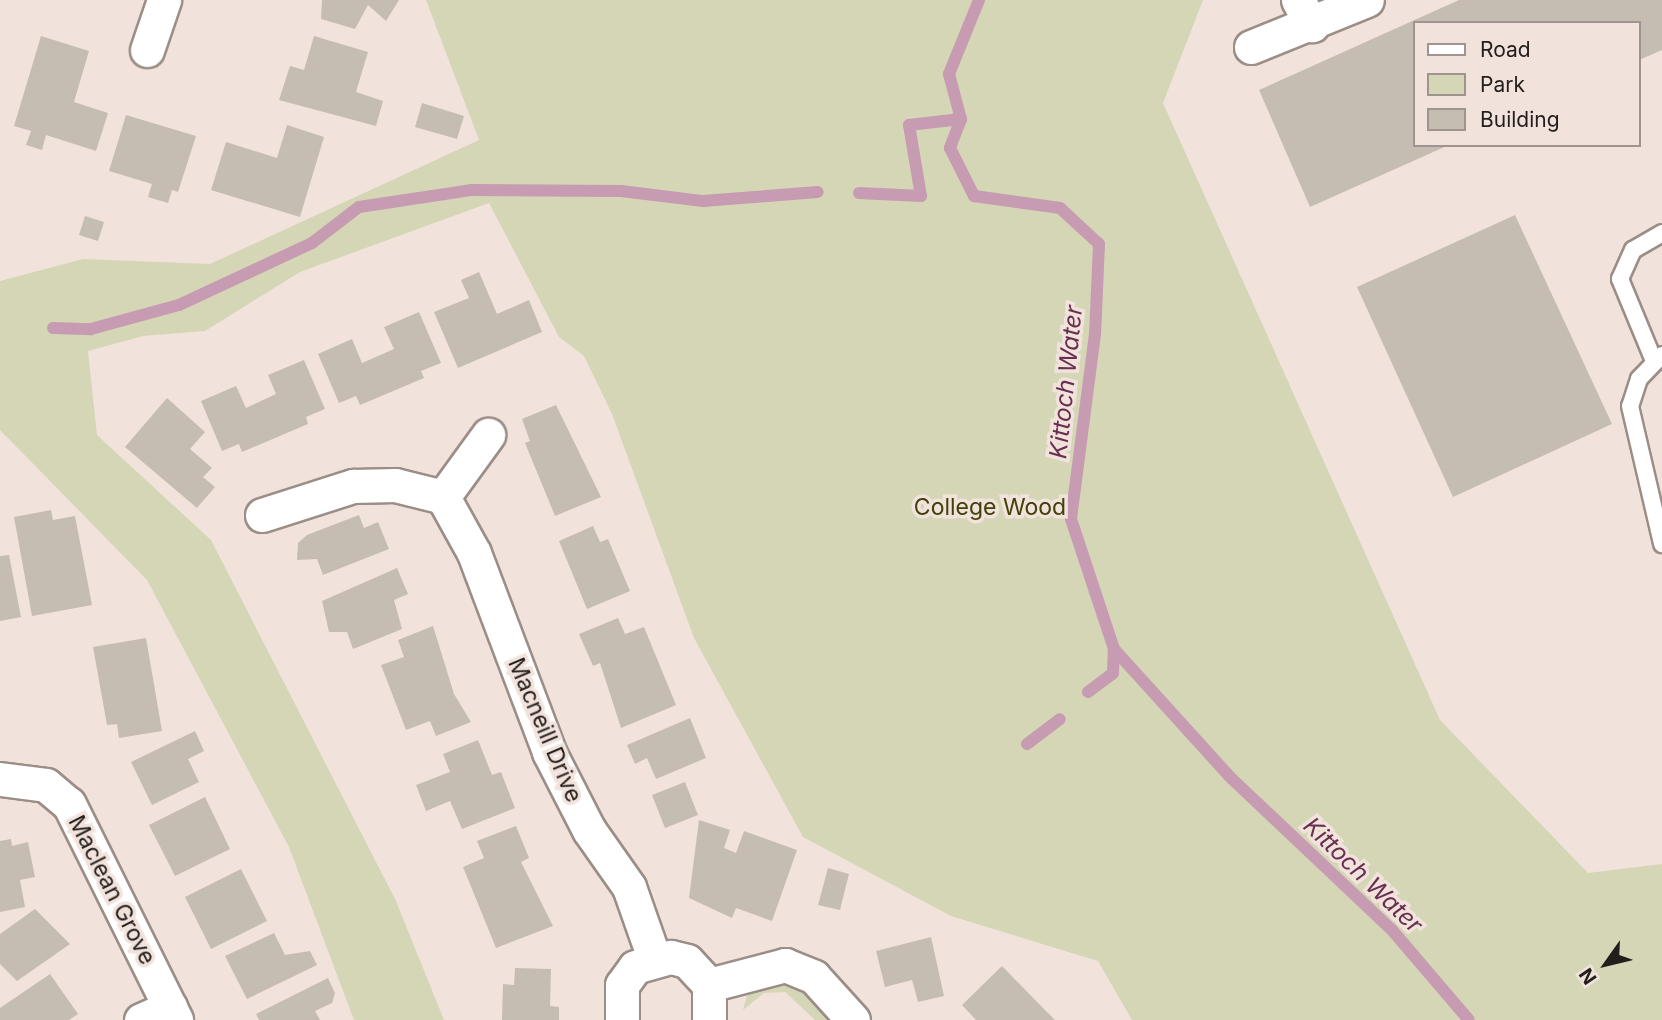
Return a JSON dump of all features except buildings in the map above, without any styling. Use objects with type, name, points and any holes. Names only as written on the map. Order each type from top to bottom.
[{"type":"street","points":[[147,50],[164,0]]},
{"type":"street","points":[[1251,47],[1305,13],[1367,0]]},
{"type":"street","points":[[262,515],[353,486],[395,485],[443,497],[488,435]]},
{"type":"street","name":"Macneill Drive","points":[[443,497],[474,553],[549,752],[589,830],[629,887],[654,958]]},
{"type":"street","name":"Maclean Grove","points":[[0,779],[46,785],[69,804],[163,1016]]},
{"type":"street","points":[[622,1020],[622,985],[635,967],[654,958],[687,961],[709,985],[709,1020]]},
{"type":"street","points":[[709,985],[785,965],[814,977],[853,1020]]},
{"type":"lane","points":[[1662,233],[1633,250],[1620,279],[1658,358],[1630,406],[1662,544]]},
{"type":"green space","name":"College Wood","points":[[426,0],[1203,0],[1163,103],[1440,720],[1588,873],[1662,864],[1662,1020],[1132,1020],[1098,961],[951,916],[803,837],[694,638],[612,414],[584,356],[559,337],[489,203],[300,272],[205,331],[143,336],[88,351],[97,435],[211,540],[396,901],[444,1020],[354,1020],[289,847],[147,580],[0,430],[0,281],[83,259],[210,264],[479,140]]},
{"type":"green space","points":[[788,978],[809,993],[832,1020],[815,1020],[785,992],[764,993],[743,1010],[749,988]]},
{"type":"waterway","name":"Kittoch Water","points":[[979,0],[949,74],[961,119],[950,148],[974,196],[1060,208],[1099,244],[1095,334],[1071,519],[1114,649],[1229,776],[1392,930],[1469,1020]]},
{"type":"waterway","points":[[859,193],[921,196],[909,125],[961,119]]},
{"type":"waterway","points":[[53,328],[91,329],[179,305],[312,243],[359,207],[471,190],[621,191],[703,201],[818,192]]},
{"type":"waterway","points":[[1088,692],[1113,673],[1114,649]]},
{"type":"waterway","points":[[1027,744],[1060,719]]}]
